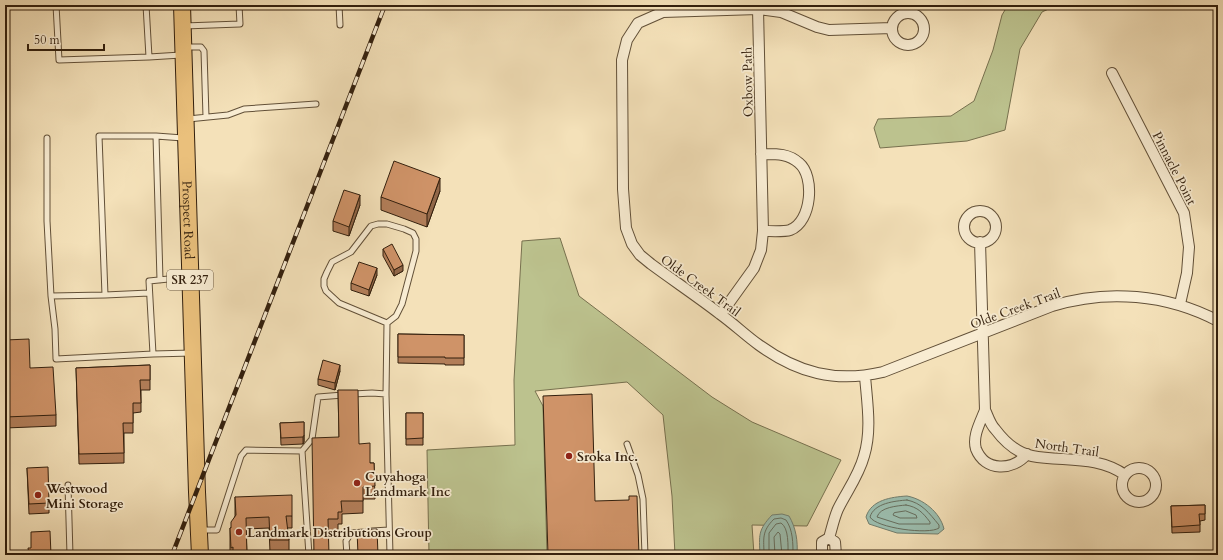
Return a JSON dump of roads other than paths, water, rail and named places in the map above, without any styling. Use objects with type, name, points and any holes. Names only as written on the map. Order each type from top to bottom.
[{"type":"main road","name":"Prospect Road","points":[[182,5],[200,555]]},
{"type":"street","name":"Olde Creek Trail","points":[[892,28],[828,30],[781,12],[758,9],[663,12],[638,23],[627,40],[622,60],[626,228],[628,236],[636,249],[651,264],[721,314],[758,344],[792,365],[812,372],[833,376],[865,376],[882,372],[1052,306],[1076,300],[1106,296],[1160,300],[1180,304],[1218,321]]},
{"type":"street","name":"Oxbow Path","points":[[721,314],[754,268],[761,250],[763,231],[758,9]]},
{"type":"street","name":"Pinnacle Point","points":[[1112,73],[1184,213],[1189,247],[1187,273],[1180,304]]},
{"type":"street","points":[[761,154],[779,154],[799,162],[805,168],[808,175],[810,192],[804,217],[798,225],[790,230],[763,231]]},
{"type":"street","name":"North Trail","points":[[980,242],[985,410],[976,435],[976,449],[990,464],[1006,467],[1014,465],[1027,454]]},
{"type":"street","points":[[822,555],[822,542],[829,538],[838,510],[859,470],[865,455],[868,434],[868,410],[865,376]]},
{"type":"street","name":"North Trail","points":[[985,410],[994,428],[1009,445],[1031,456],[1089,461],[1116,469],[1125,475]]},
{"type":"street","points":[[829,538],[835,542],[836,555]]},
{"type":"lane","points":[[56,5],[59,60],[149,57],[200,47],[204,51],[206,117]]},
{"type":"lane","points":[[146,5],[149,57]]},
{"type":"lane","points":[[183,26],[240,24],[239,5]]},
{"type":"lane","points":[[339,5],[340,24]]},
{"type":"lane","points":[[186,119],[228,115],[244,109],[316,104]]},
{"type":"lane","points":[[105,295],[99,136],[156,136],[186,138]]},
{"type":"lane","points":[[156,136],[160,280]]},
{"type":"lane","points":[[47,138],[47,221],[56,359],[193,353]]},
{"type":"lane","points":[[378,224],[387,224],[404,229],[412,233],[416,239],[416,251],[402,304],[396,316],[387,323],[339,303],[326,291],[324,286],[324,280],[332,262],[351,252],[371,226],[378,224]]},
{"type":"lane","points":[[153,354],[149,280],[190,277]]},
{"type":"lane","points":[[52,296],[149,293]]},
{"type":"lane","points":[[387,323],[386,394],[390,555]]},
{"type":"lane","points":[[309,555],[302,451],[312,439],[318,397],[372,393],[386,394]]},
{"type":"lane","points":[[627,444],[638,475],[643,499],[645,555]]},
{"type":"lane","points":[[200,530],[217,530],[241,456],[246,450],[302,451]]},
{"type":"lane","points":[[68,485],[70,555]]},
{"type":"lane","points":[[347,555],[346,541],[351,533],[389,530]]},
{"type":"water","points":[[907,496],[919,500],[930,507],[939,517],[944,529],[938,534],[897,533],[869,524],[866,517],[872,507],[877,503],[882,500]]},
{"type":"water","points":[[782,514],[789,516],[795,530],[797,555],[760,555],[760,533],[764,525],[772,515]]},
{"type":"railway","points":[[172,555],[385,5]]},
{"type":"place","name":"Sroka Inc.","points":[[569,456]]},
{"type":"place","name":"Cuyahoga Landmark Inc","points":[[357,483]]},
{"type":"place","name":"Westwood Mini Storage","points":[[38,495]]},
{"type":"place","name":"Landmark Distributions Group","points":[[239,532]]}]
